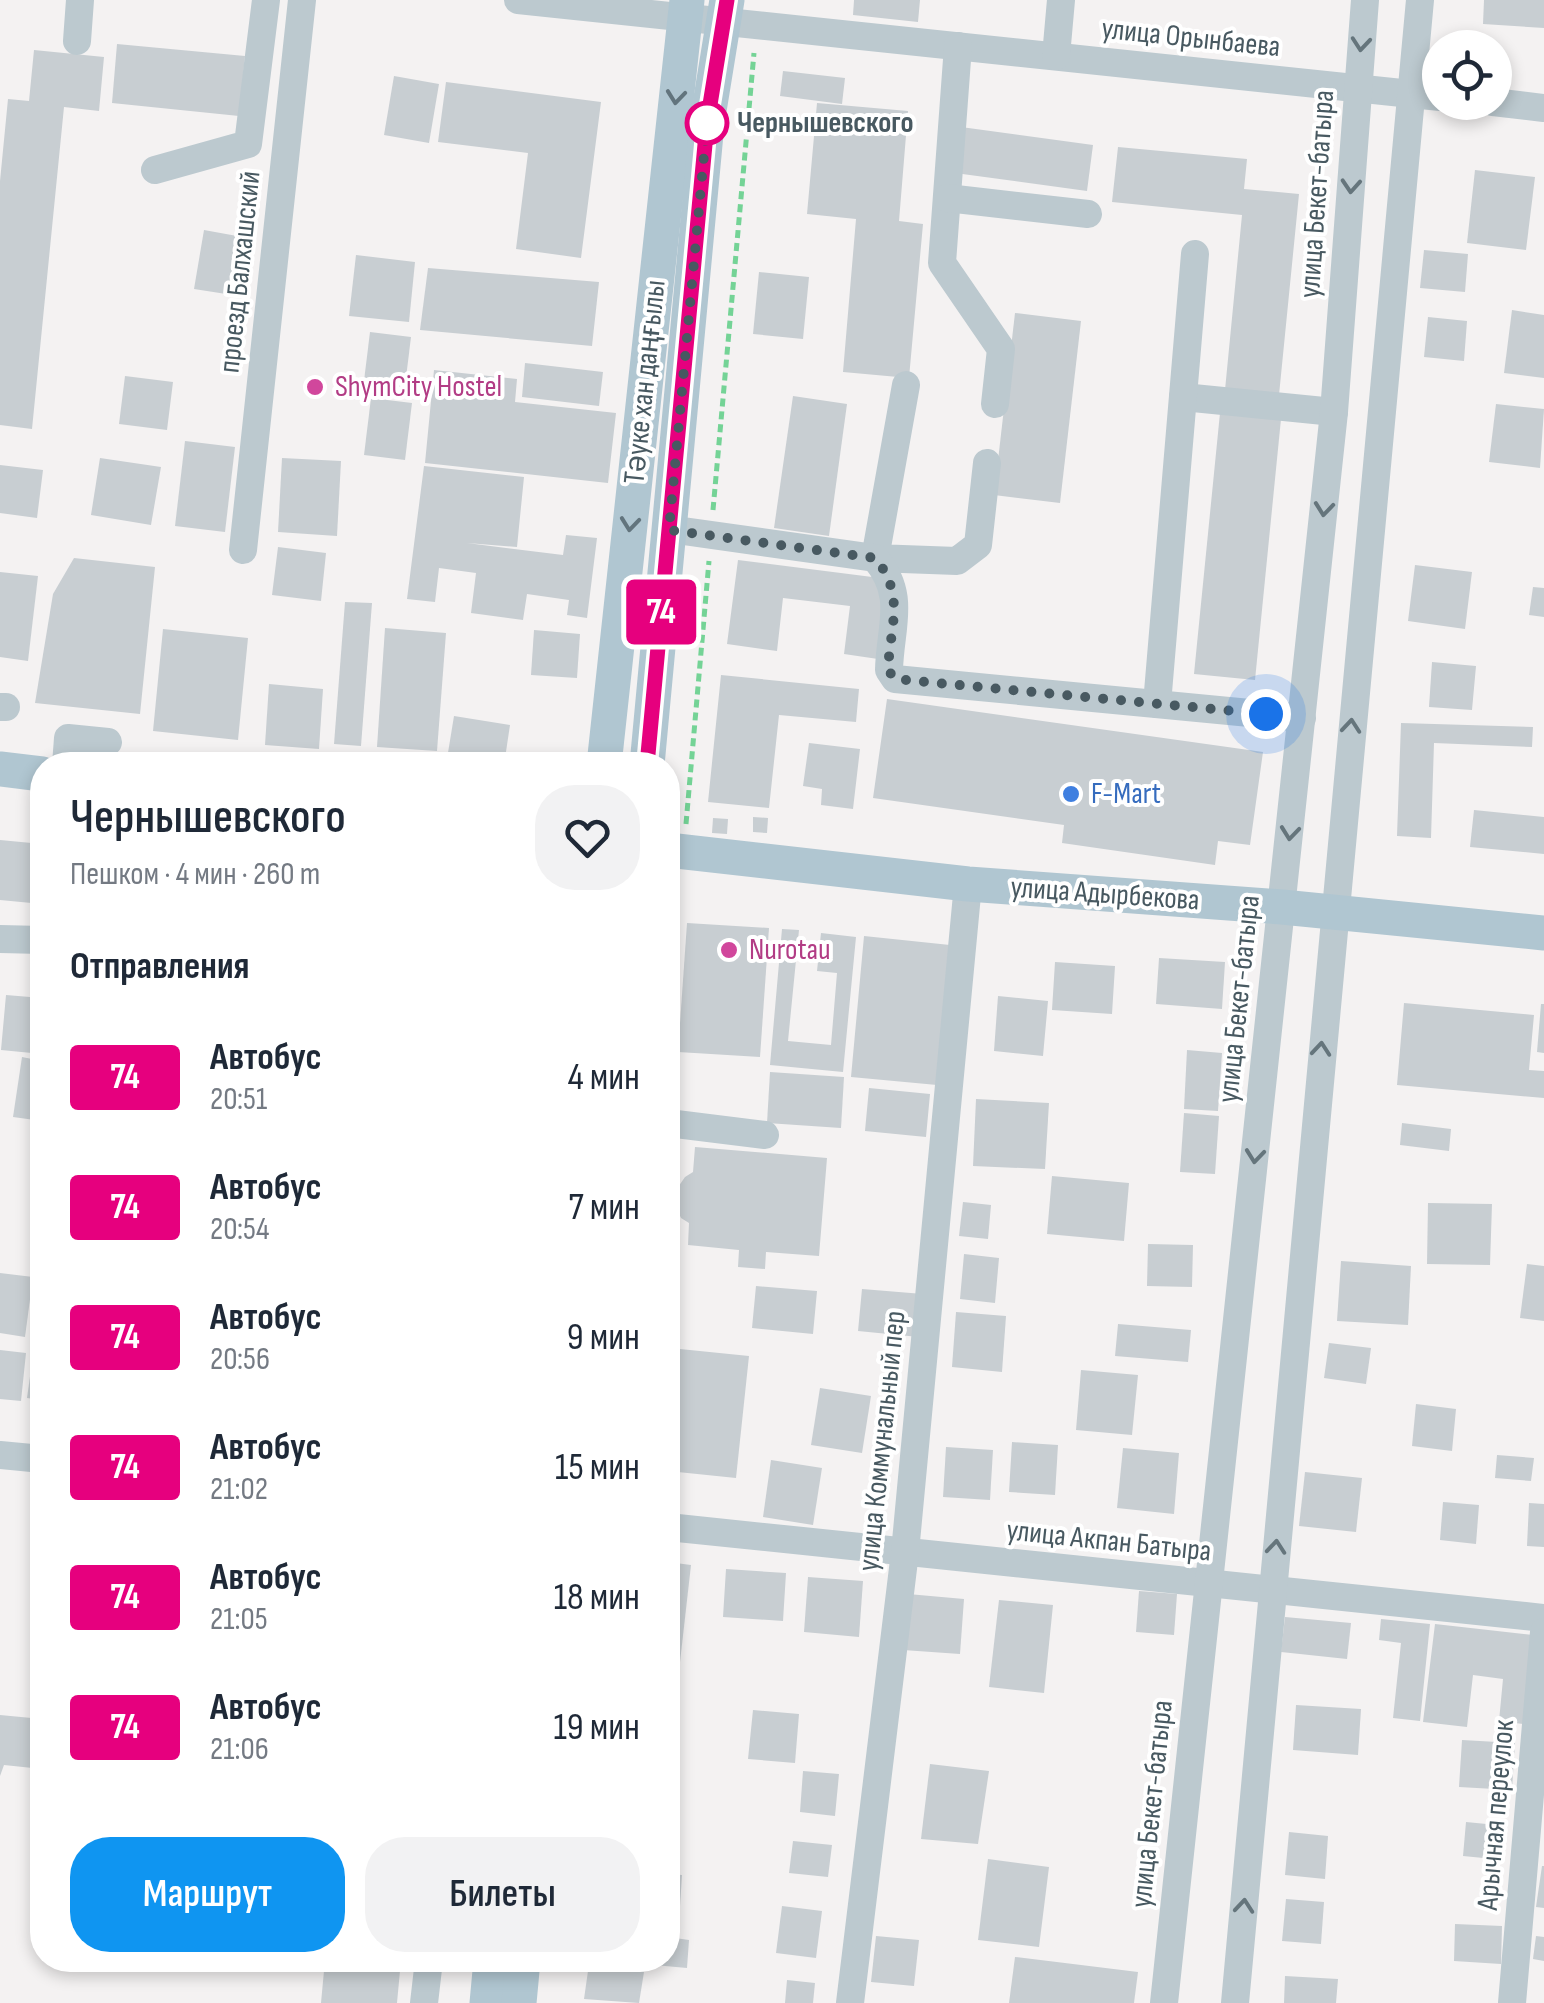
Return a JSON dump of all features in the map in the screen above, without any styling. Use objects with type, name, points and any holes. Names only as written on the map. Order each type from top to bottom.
[{"type":"main road","name":"Тәуке хан даңғылы","points":[[605,752],[686,8]]},
{"type":"main road","name":"Тәуке хан даңғылы","points":[[648,752],[707,123],[736,15]]},
{"type":"main road","points":[[0,769],[30,773]]},
{"type":"main road","name":"улица Адырбекова","points":[[680,853],[968,884],[1282,906],[1544,932]]},
{"type":"main road","points":[[487,2003],[490,1972]]},
{"type":"main road","points":[[519,2003],[523,1972]]},
{"type":"street","points":[[77,41],[80,0]]},
{"type":"street","points":[[154,170],[248,144],[266,0]]},
{"type":"street","name":"проезд Балхашский","points":[[243,550],[302,0]]},
{"type":"street","name":"улица Орынбаева","points":[[518,0],[686,8],[958,46],[1422,94]]},
{"type":"street","points":[[1056,56],[1061,0]]},
{"type":"street","name":"улица Бекет-батыра","points":[[1164,2003],[1334,412],[1365,0]]},
{"type":"street","points":[[1235,2003],[1420,0]]},
{"type":"street","points":[[958,46],[942,263],[1002,348],[995,404]]},
{"type":"street","points":[[1512,104],[1544,108]]},
{"type":"street","points":[[946,198],[1088,214]]},
{"type":"street","points":[[1157,704],[1195,254]]},
{"type":"street","points":[[906,385],[875,558],[889,575],[896,599],[888,670],[895,679],[1302,718]]},
{"type":"street","points":[[1182,397],[1334,412]]},
{"type":"street","points":[[669,530],[875,558],[957,561],[978,545],[987,463]]},
{"type":"street","points":[[67,752],[68,738],[108,742]]},
{"type":"street","name":"улица Коммунальный пер","points":[[850,2003],[905,1552],[968,884]]},
{"type":"street","points":[[0,939],[30,940]]},
{"type":"street","points":[[680,1124],[764,1135]]},
{"type":"street","points":[[0,1455],[30,1458]]},
{"type":"street","name":"улица Акпан Батыра","points":[[680,1528],[1544,1618]]},
{"type":"street","name":"Арычная переулок","points":[[1512,2003],[1544,1632]]},
{"type":"street","points":[[424,2003],[428,1972]]},
{"type":"path","points":[[680,808],[711,536],[736,15]]},
{"type":"building","points":[[854,0],[920,0],[918,22],[853,15]]},
{"type":"building","points":[[1484,0],[1544,0],[1544,28],[1483,24]]},
{"type":"building","points":[[117,44],[245,56],[239,116],[112,103]]},
{"type":"building","points":[[34,50],[104,57],[99,111],[64,107],[32,429],[0,425],[0,181],[8,99],[29,101]]},
{"type":"building","points":[[783,71],[845,78],[842,104],[780,96]]},
{"type":"building","points":[[394,76],[439,84],[429,143],[384,135]]},
{"type":"building","points":[[446,82],[601,102],[581,258],[516,249],[528,153],[438,142]]},
{"type":"building","points":[[817,103],[908,111],[899,221],[923,224],[909,378],[843,372],[856,219],[807,214]]},
{"type":"building","points":[[961,127],[1093,145],[1087,191],[955,173]]},
{"type":"building","points":[[1118,147],[1247,159],[1244,189],[1299,194],[1279,395],[1225,390],[1242,215],[1112,202]]},
{"type":"building","points":[[1475,170],[1535,177],[1526,250],[1467,243]]},
{"type":"building","points":[[204,230],[248,238],[239,296],[194,289]]},
{"type":"building","points":[[1424,250],[1468,254],[1465,292],[1420,288]]},
{"type":"building","points":[[356,255],[415,262],[409,322],[349,316]]},
{"type":"building","points":[[428,268],[599,282],[592,346],[420,330]]},
{"type":"building","points":[[759,272],[809,277],[803,339],[753,334]]},
{"type":"building","points":[[1512,310],[1544,315],[1544,378],[1504,373]]},
{"type":"building","points":[[1015,313],[1081,321],[1060,503],[994,495]]},
{"type":"building","points":[[1428,317],[1467,321],[1464,361],[1424,357]]},
{"type":"building","points":[[370,332],[411,337],[404,394],[363,389]]},
{"type":"building","points":[[525,363],[603,372],[599,406],[522,397]]},
{"type":"building","points":[[434,370],[517,379],[515,402],[616,413],[608,483],[425,463]]},
{"type":"building","points":[[125,376],[173,382],[167,430],[119,424]]},
{"type":"building","points":[[793,396],[847,404],[829,536],[774,528]]},
{"type":"building","points":[[371,398],[412,403],[405,460],[364,455]]},
{"type":"building","points":[[1496,404],[1544,409],[1540,468],[1489,462]]},
{"type":"building","points":[[1220,413],[1281,419],[1255,680],[1194,674]]},
{"type":"building","points":[[185,441],[235,447],[225,532],[175,526]]},
{"type":"building","points":[[100,458],[161,467],[151,525],[91,515]]},
{"type":"building","points":[[282,458],[341,461],[337,536],[278,532]]},
{"type":"building","points":[[0,465],[43,470],[37,518],[0,513]]},
{"type":"building","points":[[424,466],[524,477],[517,547],[467,543],[563,555],[566,535],[597,538],[587,618],[567,615],[569,600],[527,594],[523,620],[471,613],[476,573],[439,568],[435,602],[407,599]]},
{"type":"building","points":[[278,547],[326,553],[321,601],[272,595]]},
{"type":"building","points":[[74,558],[155,567],[140,714],[35,703],[53,594]]},
{"type":"building","points":[[738,560],[888,579],[878,659],[844,654],[850,606],[783,598],[777,651],[727,644]]},
{"type":"building","points":[[1415,565],[1472,572],[1465,629],[1408,621]]},
{"type":"building","points":[[0,572],[38,576],[28,661],[0,657]]},
{"type":"building","points":[[1533,587],[1544,588],[1544,617],[1529,615]]},
{"type":"building","points":[[345,602],[372,603],[361,746],[334,744]]},
{"type":"building","points":[[385,628],[446,633],[437,751],[377,747]]},
{"type":"building","points":[[163,629],[248,638],[238,740],[153,731]]},
{"type":"building","points":[[534,630],[580,634],[577,678],[531,675]]},
{"type":"building","points":[[1432,662],[1476,666],[1472,710],[1429,707]]},
{"type":"building","points":[[721,675],[859,689],[856,722],[779,715],[769,808],[708,802]]},
{"type":"building","points":[[269,684],[323,689],[319,749],[265,745]]},
{"type":"building","points":[[887,699],[1263,752],[1250,845],[1218,841],[1215,865],[1062,843],[1064,825],[873,798]]},
{"type":"building","points":[[454,716],[510,725],[506,752],[448,752]]},
{"type":"building","points":[[1401,723],[1533,727],[1532,747],[1434,743],[1431,838],[1397,836]]},
{"type":"building","points":[[809,743],[860,749],[853,809],[821,805],[822,789],[803,786]]},
{"type":"building","points":[[1474,810],[1544,817],[1544,854],[1470,847]]},
{"type":"building","points":[[753,817],[768,818],[767,833],[753,832]]},
{"type":"building","points":[[713,818],[728,819],[727,834],[712,833]]},
{"type":"building","points":[[0,840],[30,843],[30,903],[0,900]]},
{"type":"building","points":[[687,923],[769,928],[760,1057],[680,1052]]},
{"type":"building","points":[[782,929],[799,930],[788,1041],[831,1045],[837,973],[817,971],[821,933],[856,937],[843,1072],[770,1065]]},
{"type":"building","points":[[864,936],[950,945],[937,1085],[851,1077]]},
{"type":"building","points":[[1159,958],[1225,962],[1222,1009],[1156,1004]]},
{"type":"building","points":[[1055,962],[1115,966],[1112,1014],[1052,1010]]},
{"type":"building","points":[[6,995],[30,997],[30,1053],[1,1050]]},
{"type":"building","points":[[998,996],[1048,1001],[1043,1056],[994,1051]]},
{"type":"building","points":[[1404,1003],[1534,1015],[1529,1070],[1544,1071],[1544,1098],[1397,1085]]},
{"type":"building","points":[[1544,1004],[1544,1053],[1537,1052]]},
{"type":"building","points":[[1187,1050],[1222,1053],[1218,1111],[1184,1109]]},
{"type":"building","points":[[22,1057],[30,1059],[30,1119],[13,1117]]},
{"type":"building","points":[[770,1072],[844,1077],[841,1128],[767,1123]]},
{"type":"building","points":[[869,1088],[930,1094],[926,1137],[865,1131]]},
{"type":"building","points":[[976,1099],[1049,1103],[1045,1169],[973,1166]]},
{"type":"building","points":[[1184,1113],[1219,1116],[1215,1174],[1180,1172]]},
{"type":"building","points":[[1402,1123],[1451,1129],[1449,1151],[1400,1145]]},
{"type":"building","points":[[695,1147],[827,1158],[819,1256],[766,1252],[765,1269],[738,1267],[739,1250],[688,1245],[689,1223],[680,1216],[680,1184],[693,1172]]},
{"type":"building","points":[[1052,1176],[1129,1183],[1124,1241],[1047,1234]]},
{"type":"building","points":[[963,1202],[991,1205],[988,1239],[959,1236]]},
{"type":"building","points":[[1428,1203],[1492,1204],[1490,1265],[1427,1264]]},
{"type":"building","points":[[1148,1244],[1193,1245],[1192,1287],[1147,1286]]},
{"type":"building","points":[[964,1254],[999,1258],[995,1303],[960,1299]]},
{"type":"building","points":[[1341,1261],[1411,1266],[1408,1325],[1337,1321]]},
{"type":"building","points":[[1527,1264],[1544,1266],[1544,1321],[1520,1318]]},
{"type":"building","points":[[0,1273],[30,1277],[25,1337],[0,1333]]},
{"type":"building","points":[[756,1286],[817,1291],[813,1334],[752,1328]]},
{"type":"building","points":[[862,1289],[923,1294],[919,1337],[858,1331]]},
{"type":"building","points":[[956,1312],[1006,1316],[1002,1372],[952,1367]]},
{"type":"building","points":[[1118,1324],[1191,1330],[1188,1362],[1115,1356]]},
{"type":"building","points":[[1329,1343],[1371,1348],[1366,1384],[1324,1378]]},
{"type":"building","points":[[680,1349],[749,1356],[736,1478],[680,1472]]},
{"type":"building","points":[[0,1350],[26,1353],[21,1401],[0,1399]]},
{"type":"building","points":[[1081,1370],[1138,1375],[1132,1435],[1076,1430]]},
{"type":"building","points":[[820,1388],[871,1396],[862,1453],[811,1445]]},
{"type":"building","points":[[1416,1404],[1456,1409],[1452,1451],[1412,1446]]},
{"type":"building","points":[[1012,1442],[1058,1445],[1055,1495],[1009,1492]]},
{"type":"building","points":[[946,1447],[993,1450],[990,1500],[943,1497]]},
{"type":"building","points":[[1123,1448],[1179,1453],[1174,1514],[1117,1508]]},
{"type":"building","points":[[1497,1455],[1534,1458],[1531,1481],[1495,1478]]},
{"type":"building","points":[[771,1460],[822,1468],[813,1525],[763,1517]]},
{"type":"building","points":[[1305,1472],[1362,1478],[1356,1532],[1299,1526]]},
{"type":"building","points":[[1443,1502],[1479,1505],[1476,1544],[1440,1540]]},
{"type":"building","points":[[1529,1503],[1544,1504],[1544,1547],[1527,1546]]},
{"type":"building","points":[[680,1564],[691,1565],[680,1662]]},
{"type":"building","points":[[726,1569],[786,1573],[783,1621],[723,1617]]},
{"type":"building","points":[[808,1577],[863,1581],[859,1637],[804,1632]]},
{"type":"building","points":[[1139,1591],[1177,1594],[1174,1635],[1136,1632]]},
{"type":"building","points":[[908,1594],[964,1599],[960,1654],[903,1650]]},
{"type":"building","points":[[999,1600],[1053,1605],[1044,1693],[989,1687]]},
{"type":"building","points":[[1285,1617],[1351,1623],[1347,1659],[1281,1652]]},
{"type":"building","points":[[1381,1619],[1430,1624],[1420,1721],[1393,1718],[1401,1643],[1379,1640]]},
{"type":"building","points":[[1435,1624],[1533,1635],[1523,1724],[1499,1721],[1503,1679],[1473,1675],[1467,1727],[1423,1722]]},
{"type":"building","points":[[1296,1705],[1361,1709],[1358,1755],[1293,1750]]},
{"type":"building","points":[[753,1710],[799,1714],[795,1763],[748,1759]]},
{"type":"building","points":[[0,1715],[30,1718],[30,1768],[4,1765],[0,1776]]},
{"type":"building","points":[[1462,1740],[1515,1743],[1512,1790],[1459,1787]]},
{"type":"building","points":[[930,1764],[989,1771],[978,1844],[921,1839]]},
{"type":"building","points":[[803,1771],[839,1774],[835,1816],[800,1812]]},
{"type":"building","points":[[1466,1822],[1507,1826],[1504,1860],[1463,1856]]},
{"type":"building","points":[[1289,1832],[1328,1836],[1325,1879],[1285,1875]]},
{"type":"building","points":[[793,1841],[832,1845],[828,1877],[789,1873]]},
{"type":"building","points":[[988,1859],[1049,1867],[1039,1947],[978,1940]]},
{"type":"building","points":[[1544,1866],[1544,1908],[1536,1907]]},
{"type":"building","points":[[1286,1899],[1324,1902],[1321,1944],[1282,1941]]},
{"type":"building","points":[[782,1906],[822,1911],[816,1958],[776,1953]]},
{"type":"building","points":[[1455,1924],[1502,1926],[1501,1964],[1454,1961]]},
{"type":"building","points":[[876,1936],[919,1940],[914,1986],[871,1982]]},
{"type":"building","points":[[1536,1936],[1544,1937],[1544,1961],[1533,1959]]},
{"type":"building","points":[[680,1939],[689,1940],[687,1968],[680,1967]]},
{"type":"building","points":[[1015,1957],[1138,1972],[1134,2003],[1009,2003]]},
{"type":"building","points":[[324,1972],[400,1972],[397,2003],[321,2003]]},
{"type":"building","points":[[588,1972],[644,1972],[639,2003],[584,1999]]},
{"type":"building","points":[[1285,1976],[1338,1979],[1336,2003],[1284,2003]]},
{"type":"building","points":[[787,1980],[815,1983],[813,2003],[785,2003]]},
{"type":"bus line","name":"74","points":[[648,752],[707,123],[727,0]]},
{"type":"place","name":"Чернышевского","points":[[707,123]]},
{"type":"place","name":"ShymCity Hostel","points":[[315,387]]},
{"type":"place","name":"F-Mart","points":[[1071,794]]},
{"type":"place","name":"Nurotau","points":[[729,950]]},
{"type":"route","points":[[707,123],[669,530],[875,558],[889,575],[896,599],[888,670],[895,679],[1266,714]]}]
